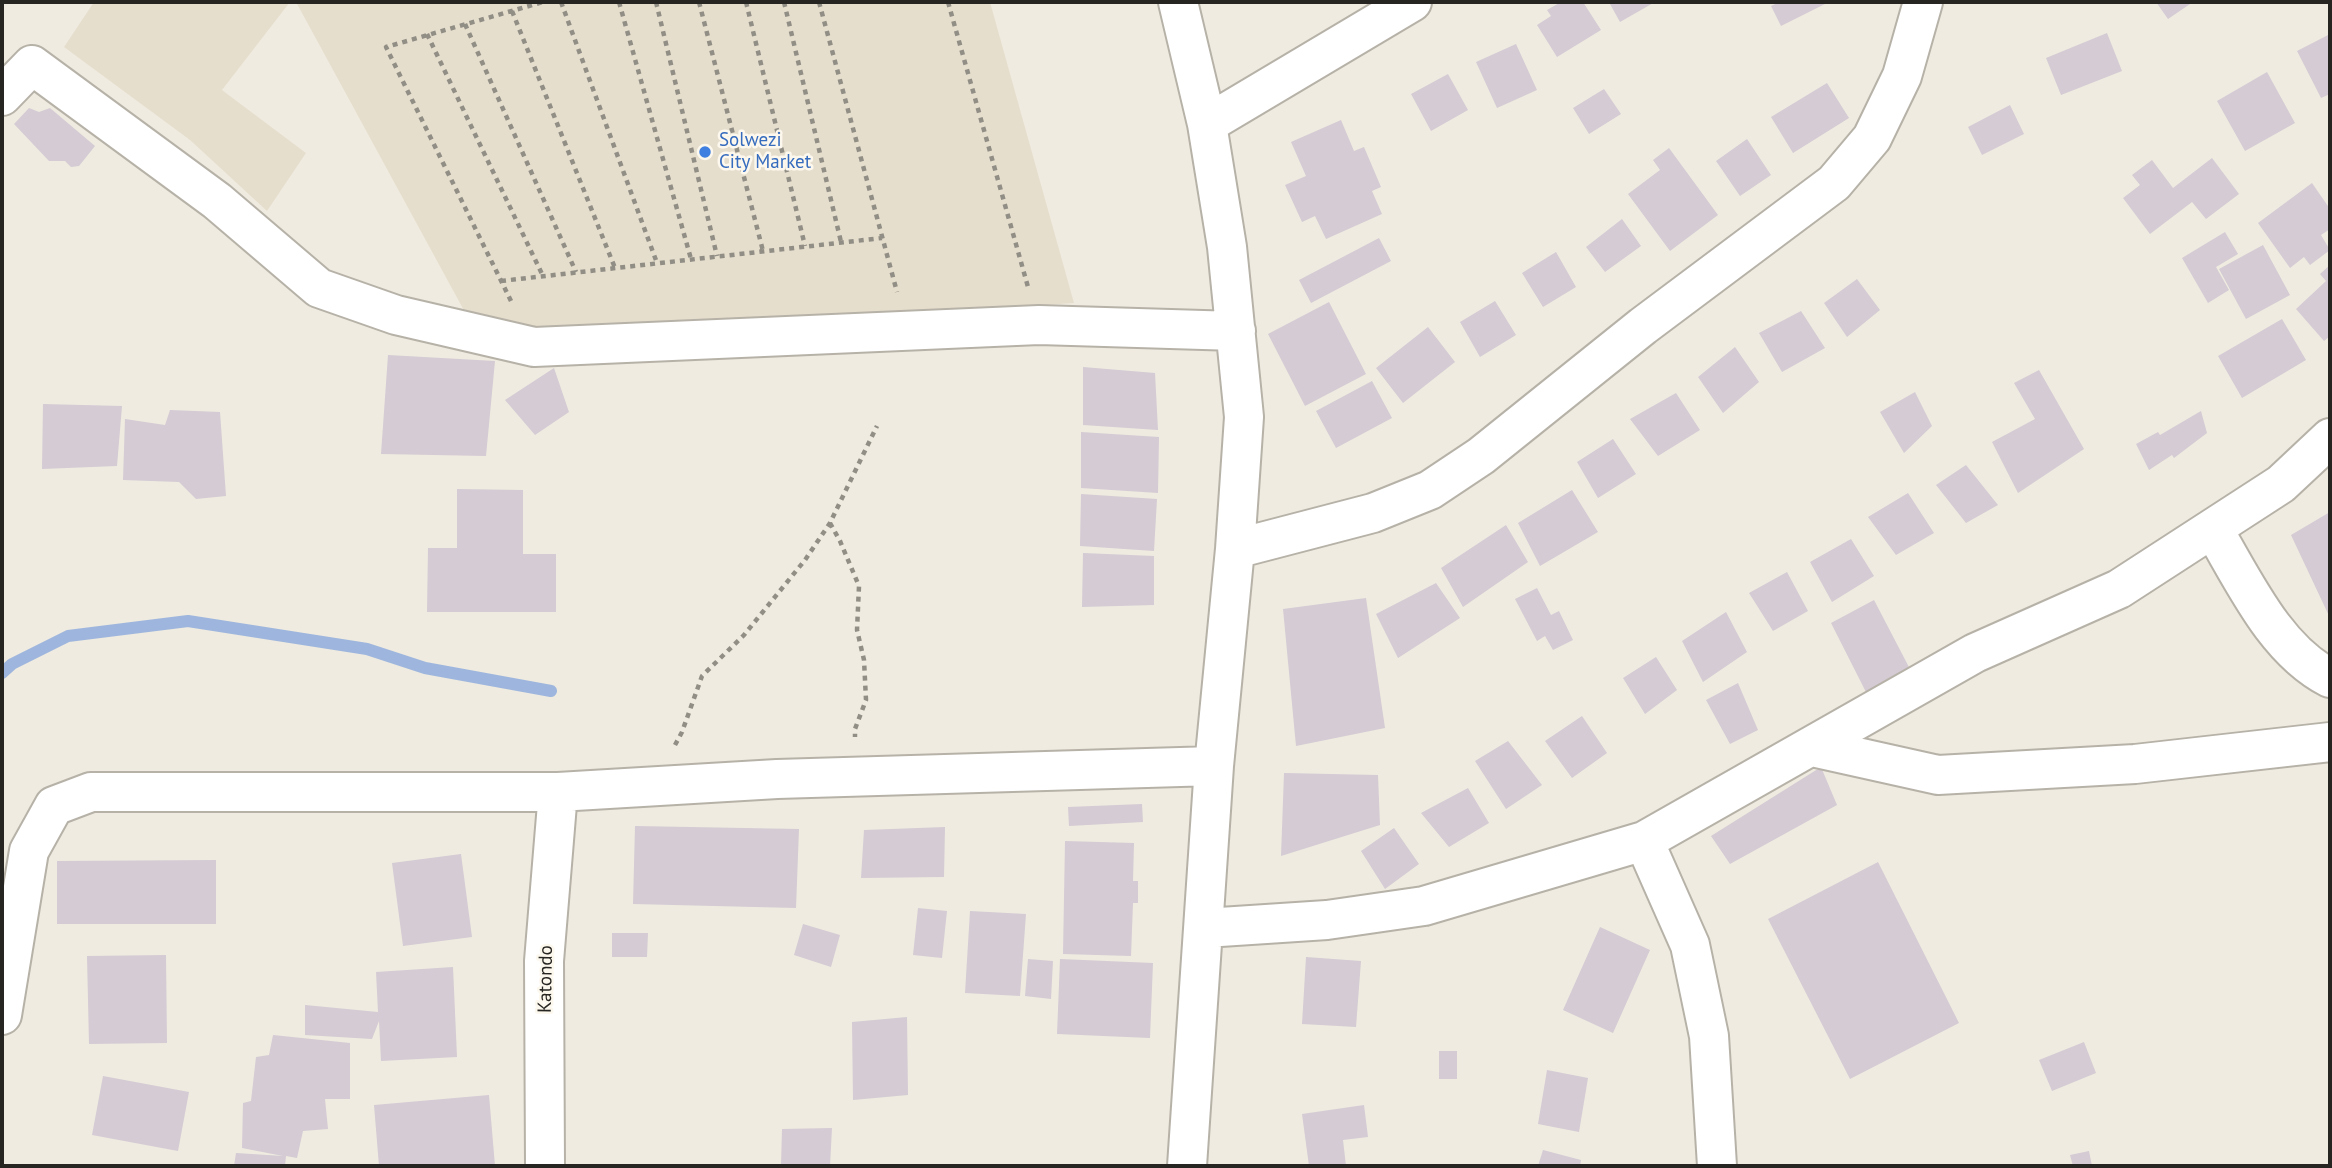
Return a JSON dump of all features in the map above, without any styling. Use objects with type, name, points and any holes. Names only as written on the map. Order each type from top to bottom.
[{"type":"street","points":[[1178,2],[1207,124],[1227,247],[1244,417],[1235,549],[1214,766],[1187,1166]]},
{"type":"street","points":[[1207,124],[1412,2]]},
{"type":"street","points":[[1235,549],[1373,513],[1430,490],[1481,456],[1643,326],[1834,183],[1872,138],[1902,76],[1923,2]]},
{"type":"street","points":[[2,96],[32,65],[217,201],[319,288],[397,315],[534,347],[1039,325],[1236,331]]},
{"type":"street","points":[[1205,928],[1327,920],[1424,906],[1644,841],[1975,653],[2119,589],[2281,484],[2330,438]]},
{"type":"street","points":[[2213,529],[2277,635],[2314,670],[2330,678]]},
{"type":"street","points":[[1812,747],[1938,775],[2135,764],[2330,742]]},
{"type":"street","points":[[2,1015],[29,851],[54,806],[91,792],[558,792],[777,779],[1214,766]]},
{"type":"street","name":"Katondo","points":[[545,1166],[544,961],[558,792]]},
{"type":"street","points":[[1644,841],[1690,945],[1709,1036],[1717,1166]]},
{"type":"path","points":[[534,347],[386,47],[543,2]]},
{"type":"path","points":[[561,2],[657,263]]},
{"type":"path","points":[[619,2],[691,259]]},
{"type":"path","points":[[656,2],[717,256]]},
{"type":"path","points":[[699,2],[763,251]]},
{"type":"path","points":[[746,2],[806,246]]},
{"type":"path","points":[[784,2],[841,242]]},
{"type":"path","points":[[819,2],[907,331]]},
{"type":"path","points":[[948,2],[1039,325]]},
{"type":"path","points":[[512,11],[615,268]]},
{"type":"path","points":[[465,24],[576,272]]},
{"type":"path","points":[[428,34],[543,276]]},
{"type":"path","points":[[501,281],[882,238]]},
{"type":"path","points":[[664,786],[666,762],[682,732],[702,676],[744,635],[805,560],[830,523],[877,426]]},
{"type":"path","points":[[830,523],[841,541],[859,586],[857,630],[864,660],[866,700],[855,729],[854,776]]},
{"type":"shaded area","points":[[94,2],[290,2],[222,90],[306,153],[267,211],[190,140],[64,47]]},
{"type":"shaded area","name":"Solwezi City Market","points":[[296,2],[990,2],[1074,303],[542,339],[467,316]]},
{"type":"building","points":[[1561,2],[1583,2],[1601,30],[1557,57],[1537,25],[1551,16],[1547,10]]},
{"type":"building","points":[[1655,2],[1620,22],[1610,4]]},
{"type":"building","points":[[1780,2],[1829,2],[1781,26],[1771,6]]},
{"type":"building","points":[[2156,2],[2193,2],[2168,19]]},
{"type":"building","points":[[2107,33],[2122,71],[2061,95],[2046,58]]},
{"type":"building","points":[[2330,34],[2330,94],[2321,98],[2297,51]]},
{"type":"building","points":[[1516,44],[1537,90],[1497,108],[1476,62]]},
{"type":"building","points":[[2267,72],[2295,123],[2245,151],[2217,101]]},
{"type":"building","points":[[1448,74],[1468,110],[1431,131],[1411,94]]},
{"type":"building","points":[[1827,83],[1849,118],[1793,153],[1771,117]]},
{"type":"building","points":[[1604,89],[1621,114],[1589,134],[1573,108]]},
{"type":"building","points":[[2010,105],[2024,134],[1982,155],[1968,127]]},
{"type":"building","points":[[29,108],[39,112],[50,108],[95,146],[79,166],[71,167],[65,161],[49,161],[14,124]]},
{"type":"building","points":[[1341,120],[1354,151],[1364,147],[1381,187],[1372,191],[1382,214],[1326,239],[1315,216],[1302,222],[1285,185],[1306,176],[1291,142]]},
{"type":"building","points":[[1747,139],[1771,175],[1740,196],[1716,161]]},
{"type":"building","points":[[1669,148],[1718,215],[1670,251],[1628,194],[1660,170],[1653,160]]},
{"type":"building","points":[[2212,158],[2239,194],[2206,219],[2192,202],[2150,234],[2123,198],[2140,185],[2132,175],[2152,160],[2173,188]]},
{"type":"building","points":[[2312,183],[2330,209],[2330,229],[2321,235],[2330,250],[2310,265],[2304,257],[2290,268],[2258,223]]},
{"type":"building","points":[[1622,219],[1641,246],[1605,272],[1586,247]]},
{"type":"building","points":[[2225,232],[2238,254],[2216,267],[2229,290],[2208,303],[2182,258]]},
{"type":"building","points":[[1379,238],[1391,261],[1311,303],[1299,280]]},
{"type":"building","points":[[2263,245],[2290,295],[2246,319],[2219,269]]},
{"type":"building","points":[[1556,252],[1576,287],[1543,307],[1522,273]]},
{"type":"building","points":[[2330,265],[2330,336],[2324,341],[2296,309],[2326,281],[2320,274]]},
{"type":"building","points":[[1857,279],[1880,310],[1847,337],[1824,303]]},
{"type":"building","points":[[1495,301],[1516,335],[1480,357],[1460,322]]},
{"type":"building","points":[[1329,302],[1366,374],[1305,406],[1268,334]]},
{"type":"building","points":[[1801,311],[1825,348],[1782,372],[1759,333]]},
{"type":"building","points":[[2282,319],[2306,360],[2242,398],[2218,356]]},
{"type":"building","points":[[1428,327],[1455,362],[1403,403],[1376,368]]},
{"type":"building","points":[[1735,347],[1759,382],[1723,413],[1698,377]]},
{"type":"building","points":[[388,355],[495,361],[486,456],[381,454]]},
{"type":"building","points":[[1083,367],[1155,373],[1158,430],[1083,425]]},
{"type":"building","points":[[554,368],[569,412],[535,435],[505,400]]},
{"type":"building","points":[[2039,370],[2084,449],[2018,493],[1992,442],[2035,419],[2014,383]]},
{"type":"building","points":[[1372,381],[1392,418],[1336,448],[1316,411]]},
{"type":"building","points":[[1915,392],[1932,426],[1904,453],[1880,412]]},
{"type":"building","points":[[1676,393],[1700,430],[1658,456],[1630,419]]},
{"type":"building","points":[[43,404],[122,406],[117,466],[42,469]]},
{"type":"building","points":[[170,410],[220,412],[226,496],[196,499],[179,482],[123,480],[125,419],[165,425]]},
{"type":"building","points":[[2201,411],[2207,433],[2174,458],[2172,455],[2149,470],[2136,444],[2158,432],[2160,435]]},
{"type":"building","points":[[1081,432],[1159,437],[1158,493],[1081,488]]},
{"type":"building","points":[[1613,439],[1636,474],[1598,498],[1577,462]]},
{"type":"building","points":[[1966,465],[1998,505],[1966,523],[1936,485]]},
{"type":"building","points":[[457,489],[523,490],[523,554],[556,554],[556,612],[427,612],[428,548],[457,548]]},
{"type":"building","points":[[1572,490],[1598,532],[1540,566],[1518,523]]},
{"type":"building","points":[[1908,493],[1934,533],[1896,555],[1868,517]]},
{"type":"building","points":[[1081,494],[1157,499],[1154,551],[1080,546]]},
{"type":"building","points":[[2330,512],[2330,618],[2291,535]]},
{"type":"building","points":[[1506,525],[1528,562],[1463,607],[1441,568]]},
{"type":"building","points":[[1851,539],[1874,576],[1832,602],[1810,562]]},
{"type":"building","points":[[1083,553],[1154,556],[1154,605],[1082,607]]},
{"type":"building","points":[[1787,572],[1808,611],[1773,631],[1749,593]]},
{"type":"building","points":[[1436,583],[1460,618],[1398,658],[1376,614]]},
{"type":"building","points":[[1537,588],[1551,615],[1559,611],[1573,640],[1553,650],[1545,636],[1537,641],[1515,599]]},
{"type":"building","points":[[1366,598],[1385,728],[1296,746],[1283,609]]},
{"type":"building","points":[[1874,600],[1911,671],[1869,698],[1831,623]]},
{"type":"building","points":[[1726,612],[1747,652],[1703,682],[1682,641]]},
{"type":"building","points":[[1656,657],[1677,690],[1645,714],[1623,678]]},
{"type":"building","points":[[1738,683],[1758,730],[1730,744],[1706,700]]},
{"type":"building","points":[[1582,716],[1607,753],[1572,778],[1545,741]]},
{"type":"building","points":[[1508,741],[1542,785],[1506,809],[1475,761]]},
{"type":"building","points":[[1821,767],[1837,805],[1730,864],[1711,836]]},
{"type":"building","points":[[1284,773],[1378,775],[1380,825],[1281,856]]},
{"type":"building","points":[[1468,788],[1489,823],[1449,847],[1421,813]]},
{"type":"building","points":[[1142,804],[1143,822],[1069,826],[1068,807]]},
{"type":"building","points":[[635,826],[799,829],[796,908],[633,904]]},
{"type":"building","points":[[945,827],[944,877],[861,878],[864,830]]},
{"type":"building","points":[[1394,828],[1419,864],[1385,889],[1361,851]]},
{"type":"building","points":[[1065,841],[1134,843],[1133,881],[1138,881],[1138,903],[1133,903],[1131,956],[1063,954]]},
{"type":"building","points":[[461,854],[472,937],[403,946],[392,863]]},
{"type":"building","points":[[216,860],[216,924],[57,924],[57,861]]},
{"type":"building","points":[[1878,862],[1959,1023],[1850,1079],[1768,919]]},
{"type":"building","points":[[918,908],[947,911],[942,958],[913,955]]},
{"type":"building","points":[[970,911],[1026,914],[1020,996],[965,993]]},
{"type":"building","points":[[803,924],[840,935],[831,967],[794,955]]},
{"type":"building","points":[[1600,927],[1650,950],[1613,1033],[1563,1010]]},
{"type":"building","points":[[612,933],[648,933],[647,957],[612,957]]},
{"type":"building","points":[[166,955],[167,1043],[89,1044],[87,956]]},
{"type":"building","points":[[1306,957],[1361,961],[1356,1027],[1302,1024]]},
{"type":"building","points":[[1028,959],[1053,961],[1051,999],[1025,996]]},
{"type":"building","points":[[1060,959],[1153,963],[1150,1038],[1057,1034]]},
{"type":"building","points":[[453,967],[457,1057],[381,1061],[379,1021],[372,1039],[305,1035],[305,1005],[378,1012],[376,972]]},
{"type":"building","points":[[907,1017],[908,1095],[853,1100],[852,1022]]},
{"type":"building","points":[[273,1035],[350,1043],[350,1099],[325,1099],[328,1129],[303,1131],[297,1158],[286,1156],[285,1166],[234,1166],[236,1153],[283,1156],[242,1148],[243,1103],[251,1101],[256,1057],[269,1055]]},
{"type":"building","points":[[2084,1042],[2096,1073],[2052,1091],[2039,1060]]},
{"type":"building","points":[[1439,1051],[1457,1051],[1457,1079],[1439,1079]]},
{"type":"building","points":[[1547,1070],[1588,1078],[1579,1132],[1538,1124]]},
{"type":"building","points":[[103,1076],[189,1092],[178,1151],[92,1135]]},
{"type":"building","points":[[489,1095],[495,1166],[379,1166],[374,1105]]},
{"type":"building","points":[[1364,1105],[1368,1137],[1343,1140],[1346,1166],[1309,1166],[1302,1114]]},
{"type":"building","points":[[832,1128],[830,1166],[781,1166],[782,1129]]},
{"type":"building","points":[[1543,1150],[1581,1160],[1580,1166],[1538,1166]]},
{"type":"building","points":[[2089,1151],[2092,1166],[2073,1166],[2070,1155]]},
{"type":"waterway","points":[[2,673],[12,664],[68,636],[188,621],[367,649],[425,668],[551,691]]},
{"type":"place","name":"Solwezi City Market","points":[[705,152]]}]
